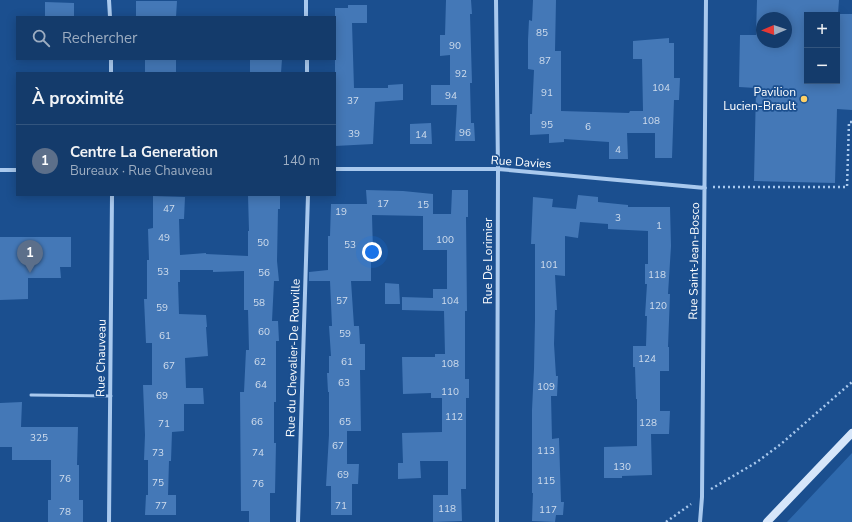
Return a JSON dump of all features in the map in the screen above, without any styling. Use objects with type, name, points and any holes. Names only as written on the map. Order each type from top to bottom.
[{"type":"street","points":[[110,0],[110,16]]},
{"type":"street","points":[[306,0],[306,16]]},
{"type":"street","name":"Rue De Lorimier","points":[[496,0],[498,169],[497,522]]},
{"type":"street","name":"Rue Saint-Jean-Bosco","points":[[700,522],[702,497],[706,0]]},
{"type":"street","points":[[111,60],[111,72]]},
{"type":"street","points":[[307,60],[307,72]]},
{"type":"street","name":"Rue Davies","points":[[336,168],[498,169],[705,188]]},
{"type":"street","points":[[0,170],[16,170]]},
{"type":"street","name":"Rue Chauveau","points":[[109,522],[112,196]]},
{"type":"street","name":"Rue du Chevalier-De Rouville","points":[[298,522],[308,196]]},
{"type":"street","points":[[767,522],[852,433]]},
{"type":"lane","points":[[31,395],[110,396]]},
{"type":"path","points":[[705,188],[718,186],[847,187],[849,122],[852,122]]},
{"type":"path","points":[[666,522],[702,497],[714,486],[757,462],[781,444],[852,382]]},
{"type":"shaded area","points":[[852,453],[852,522],[787,522]]},
{"type":"building","points":[[446,0],[471,0],[471,123],[474,123],[475,141],[455,141],[457,105],[431,105],[431,85],[450,85],[450,55],[440,56],[440,35],[445,35]]},
{"type":"building","points":[[533,0],[556,0],[555,51],[561,51],[561,111],[629,113],[630,111],[643,111],[642,59],[633,59],[633,41],[669,38],[669,43],[674,43],[674,78],[680,78],[679,100],[674,100],[672,158],[655,158],[655,133],[627,133],[628,159],[609,159],[609,142],[564,139],[564,142],[549,143],[549,134],[530,135],[530,114],[532,114],[534,70],[528,69],[528,40],[529,20],[532,21]]},
{"type":"building","name":"Pavilion Lucien-Brault","points":[[757,0],[839,0],[838,12],[804,12],[804,84],[840,84],[840,14],[852,14],[852,110],[837,109],[835,183],[754,181],[756,88],[739,87],[740,35],[756,35],[756,48],[792,48],[792,12],[757,12]]},
{"type":"building","points":[[136,1],[177,1],[176,16],[136,16]]},
{"type":"building","points":[[45,2],[74,3],[74,16],[45,16]]},
{"type":"building","points":[[348,5],[367,5],[367,23],[352,23],[354,88],[388,88],[388,85],[403,84],[403,100],[375,102],[373,144],[336,146],[335,8],[348,8]]},
{"type":"building","points":[[145,60],[176,60],[176,72],[145,72]]},
{"type":"building","points":[[250,60],[282,60],[281,72],[250,72]]},
{"type":"building","points":[[431,123],[432,144],[410,144],[410,124]]},
{"type":"building","points":[[366,190],[403,191],[433,194],[433,214],[451,214],[452,190],[468,190],[468,217],[466,217],[467,311],[465,311],[465,379],[469,379],[469,398],[466,398],[466,489],[461,489],[462,521],[433,522],[433,495],[448,495],[448,461],[420,461],[421,478],[398,479],[398,463],[403,463],[402,433],[442,432],[442,398],[431,398],[431,393],[403,394],[402,357],[435,357],[435,354],[445,354],[444,311],[402,310],[402,297],[433,298],[433,289],[447,289],[447,250],[423,250],[423,216],[372,215],[373,252],[371,252],[371,281],[351,281],[354,326],[359,326],[360,344],[365,344],[365,370],[360,370],[361,431],[347,431],[347,464],[359,464],[358,484],[352,484],[352,515],[331,515],[331,486],[326,486],[329,435],[329,392],[327,373],[329,373],[329,356],[331,356],[329,326],[332,326],[330,281],[309,281],[309,272],[328,270],[328,236],[330,236],[331,204],[367,204]]},
{"type":"building","points":[[578,195],[598,197],[598,202],[628,205],[628,207],[670,207],[671,246],[668,294],[670,294],[668,347],[669,371],[660,371],[660,411],[670,411],[669,434],[651,434],[652,475],[604,478],[604,447],[637,446],[637,399],[635,367],[633,367],[633,346],[646,346],[647,316],[645,316],[647,284],[645,284],[645,264],[648,264],[648,231],[608,229],[608,224],[580,222],[578,238],[565,236],[565,276],[555,275],[557,310],[555,310],[554,344],[556,376],[558,376],[557,396],[551,396],[552,439],[559,438],[561,502],[564,502],[563,515],[556,515],[555,522],[532,521],[532,410],[535,320],[535,244],[531,244],[533,197],[553,199],[552,207],[576,209]]},
{"type":"building","points":[[153,196],[185,197],[184,219],[179,219],[180,255],[206,253],[248,256],[248,196],[280,196],[280,209],[278,209],[277,261],[279,281],[274,281],[272,321],[278,321],[279,341],[276,341],[276,402],[274,402],[274,443],[276,443],[275,493],[270,493],[270,522],[249,522],[249,511],[241,511],[240,392],[244,392],[246,350],[249,350],[248,310],[244,310],[244,271],[213,272],[213,270],[180,270],[180,282],[178,282],[179,314],[206,315],[208,356],[185,358],[186,388],[203,388],[204,404],[184,404],[184,431],[172,432],[168,495],[176,495],[176,515],[145,515],[146,495],[148,495],[148,460],[144,460],[145,435],[143,385],[152,385],[152,343],[146,343],[144,299],[147,299],[147,260],[149,260],[148,229],[153,228]]},
{"type":"building","points":[[0,237],[71,237],[71,267],[60,267],[61,278],[28,278],[28,299],[0,300]]},
{"type":"building","points":[[385,283],[399,284],[400,304],[385,304]]},
{"type":"building","points":[[22,402],[21,427],[78,427],[77,465],[79,465],[79,500],[83,500],[83,522],[48,522],[48,500],[51,500],[51,460],[12,460],[12,447],[0,447],[0,403]]},
{"type":"place","name":"Pavilion Lucien-Brault","points":[[804,99]]},
{"type":"place","name":"Centre La Generation","points":[[30,273]]}]
